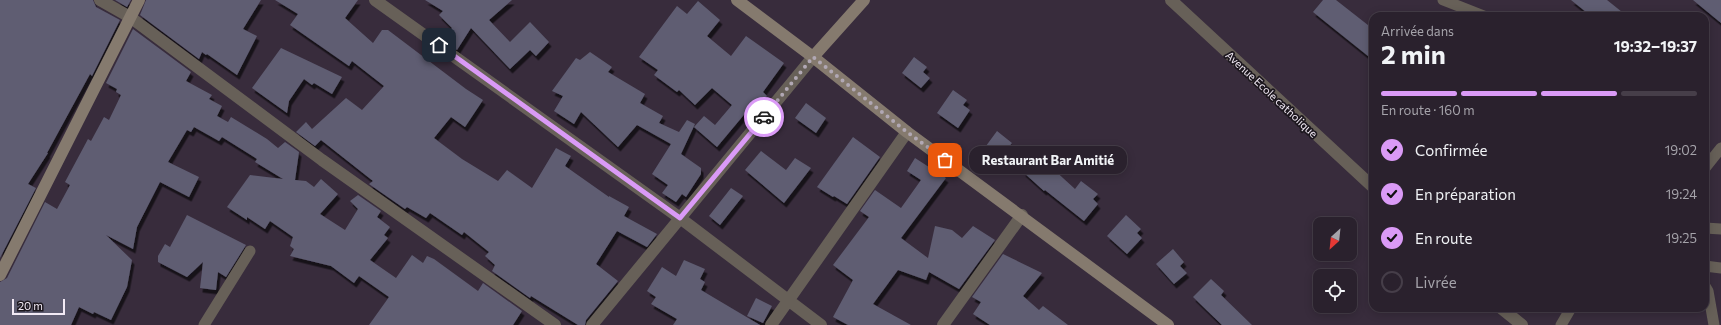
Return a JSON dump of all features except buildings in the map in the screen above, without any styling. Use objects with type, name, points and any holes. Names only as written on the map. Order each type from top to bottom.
[{"type":"street","points":[[100,0],[130,16],[316,155],[555,325]]},
{"type":"street","points":[[0,275],[139,0]]},
{"type":"street","points":[[375,0],[680,218],[820,325]]},
{"type":"street","points":[[737,0],[813,57],[907,132],[1022,215],[1168,325]]},
{"type":"street","points":[[592,325],[813,57],[864,0]]},
{"type":"street","name":"Avenue Ecole catholique","points":[[1171,0],[1369,184]]},
{"type":"street","points":[[770,325],[907,132]]},
{"type":"street","points":[[942,325],[1022,215]]},
{"type":"street","points":[[1505,312],[1522,325]]},
{"type":"lane","points":[[1443,0],[1474,12]]},
{"type":"lane","points":[[1709,163],[1721,148]]},
{"type":"lane","points":[[1709,228],[1721,229]]},
{"type":"lane","points":[[204,325],[250,252]]},
{"type":"lane","points":[[1709,266],[1721,268]]},
{"type":"lane","points":[[1709,297],[1714,325]]},
{"type":"lane","points":[[1560,325],[1568,312]]},
{"type":"way so far","points":[[764,117],[813,57],[907,132],[945,160]]},
{"type":"place","name":"Restaurant Bar Amitié","points":[[945,160]]},
{"type":"route","points":[[439,45],[680,218],[764,117]]}]
